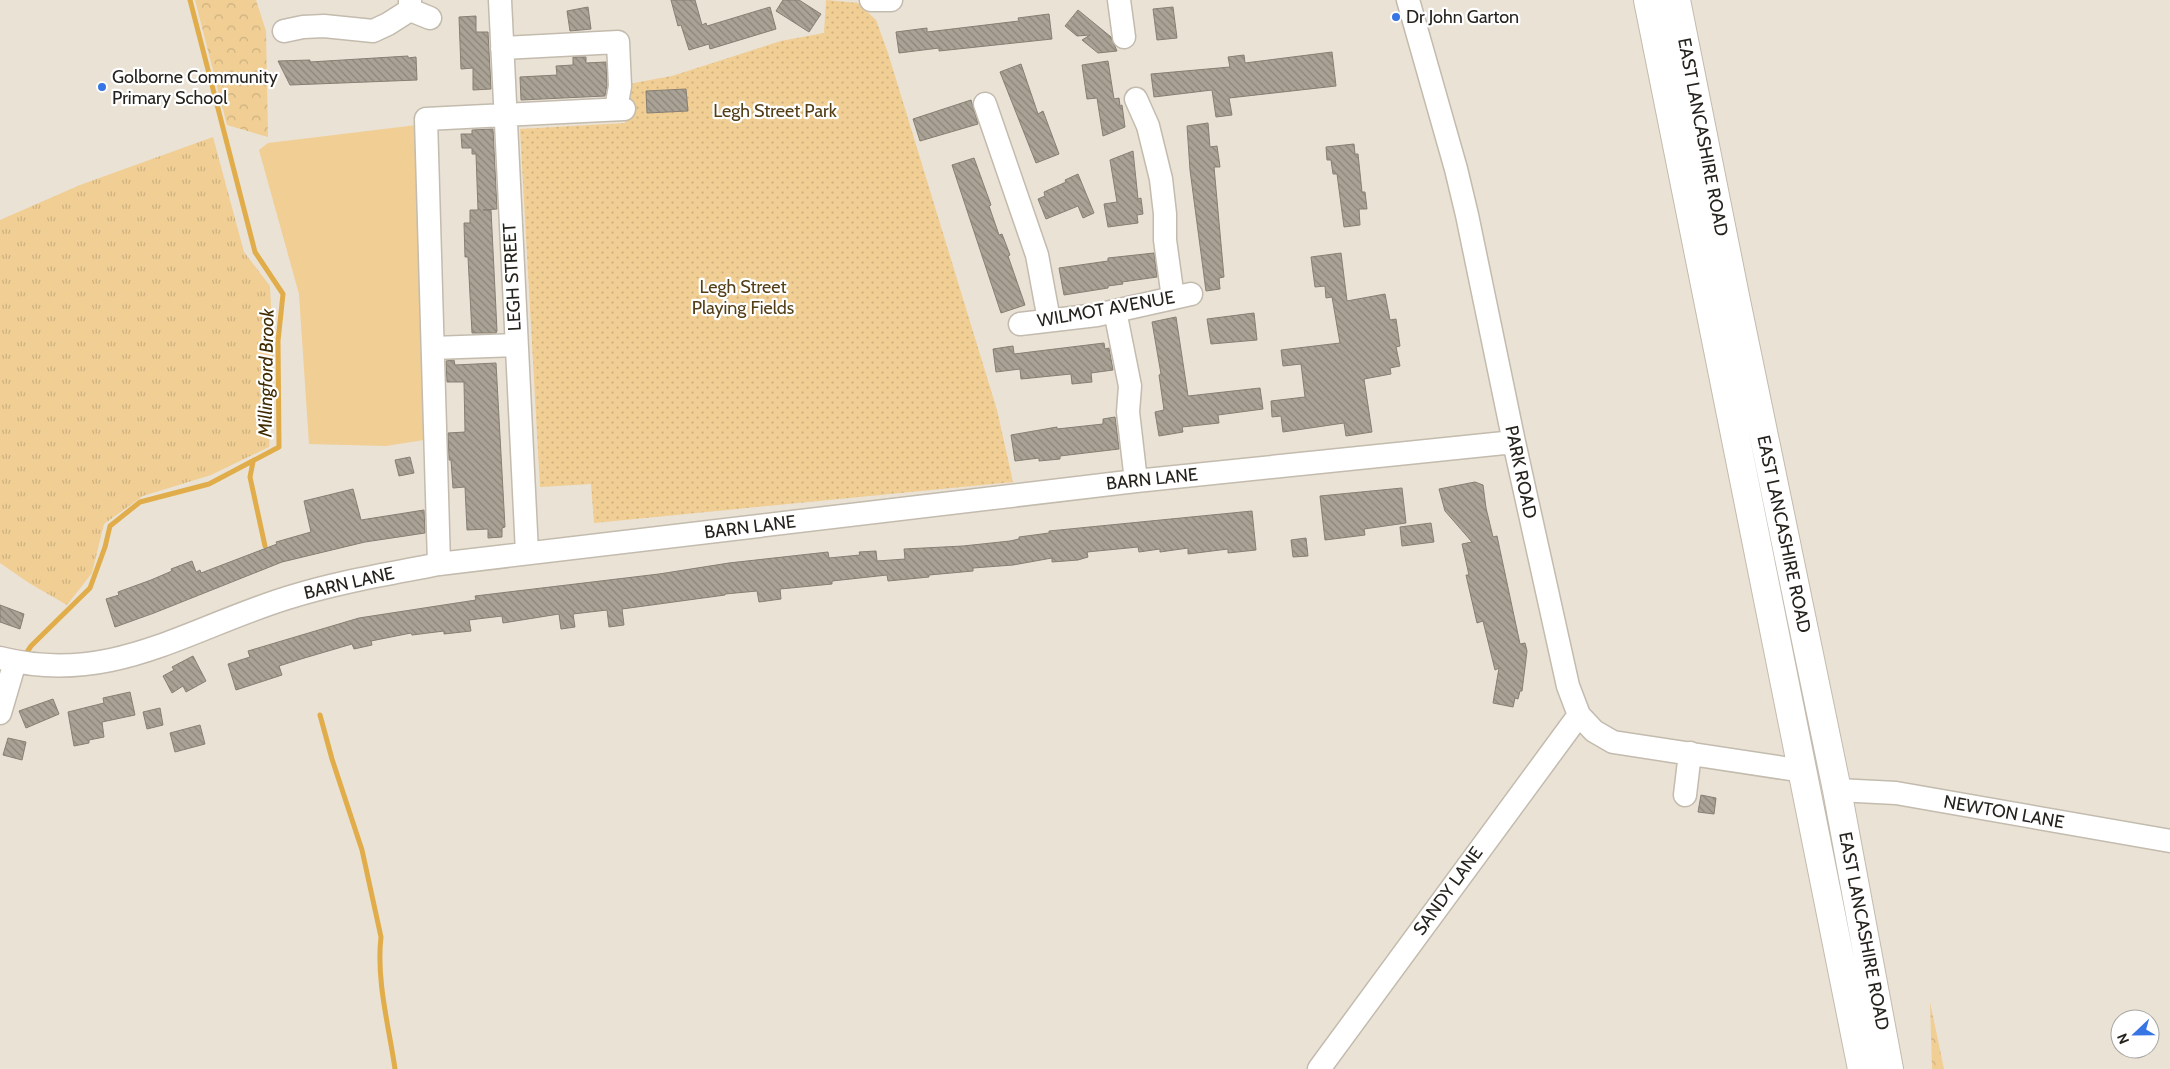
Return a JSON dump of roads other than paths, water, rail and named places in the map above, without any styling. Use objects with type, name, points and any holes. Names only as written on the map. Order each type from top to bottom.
[{"type":"highway","name":"EAST LANCASHIRE ROAD","points":[[1648,0],[1862,1069]]},
{"type":"highway","name":"EAST LANCASHIRE ROAD","points":[[1676,0],[1736,306],[1838,790],[1889,1069]]},
{"type":"street","name":"LEGH STREET","points":[[500,0],[515,345],[527,553]]},
{"type":"street","points":[[871,0],[891,0]]},
{"type":"street","points":[[1119,0],[1124,37]]},
{"type":"street","name":"PARK ROAD","points":[[1408,0],[1465,206],[1564,669],[1579,715],[1594,731],[1613,742],[1803,771]]},
{"type":"street","points":[[284,31],[314,26],[372,31],[417,9]]},
{"type":"street","points":[[439,564],[426,119],[620,109],[618,42],[502,48]]},
{"type":"street","name":"WILMOT AVENUE","points":[[1020,324],[1115,311],[1182,296],[1164,240],[1165,214],[1157,122],[1136,99]]},
{"type":"street","points":[[986,104],[985,133],[1037,255],[1048,320]]},
{"type":"street","points":[[1115,311],[1130,386],[1128,412],[1136,481]]},
{"type":"street","points":[[433,348],[515,345]]},
{"type":"street","name":"BARN LANE","points":[[18,661],[63,666],[112,661],[286,598],[345,582],[439,564],[1136,481],[1514,442]]},
{"type":"street","points":[[0,713],[18,661]]},
{"type":"street","name":"SANDY LANE","points":[[1319,1069],[1579,715]]},
{"type":"street","points":[[1685,795],[1690,753]]},
{"type":"street","name":"NEWTON LANE","points":[[1838,790],[1896,793],[2170,841]]},
{"type":"waterway","name":"Millingford Brook","points":[[25,655],[31,646],[90,588],[105,547],[110,526],[140,502],[209,484],[279,447],[278,341],[283,294],[255,252],[190,0]]},
{"type":"waterway","points":[[253,462],[250,477],[265,546]]},
{"type":"waterway","points":[[320,715],[332,759],[362,850],[381,937],[380,970],[395,1069]]},
{"type":"place","name":"Dr John Garton","points":[[1396,17]]},
{"type":"place","name":"Golborne Community Primary School","points":[[102,87]]},
{"type":"park label","name":"Legh Street Park","points":[[775,111]]},
{"type":"park label","name":"Legh Street Playing Fields","points":[[743,297]]}]
